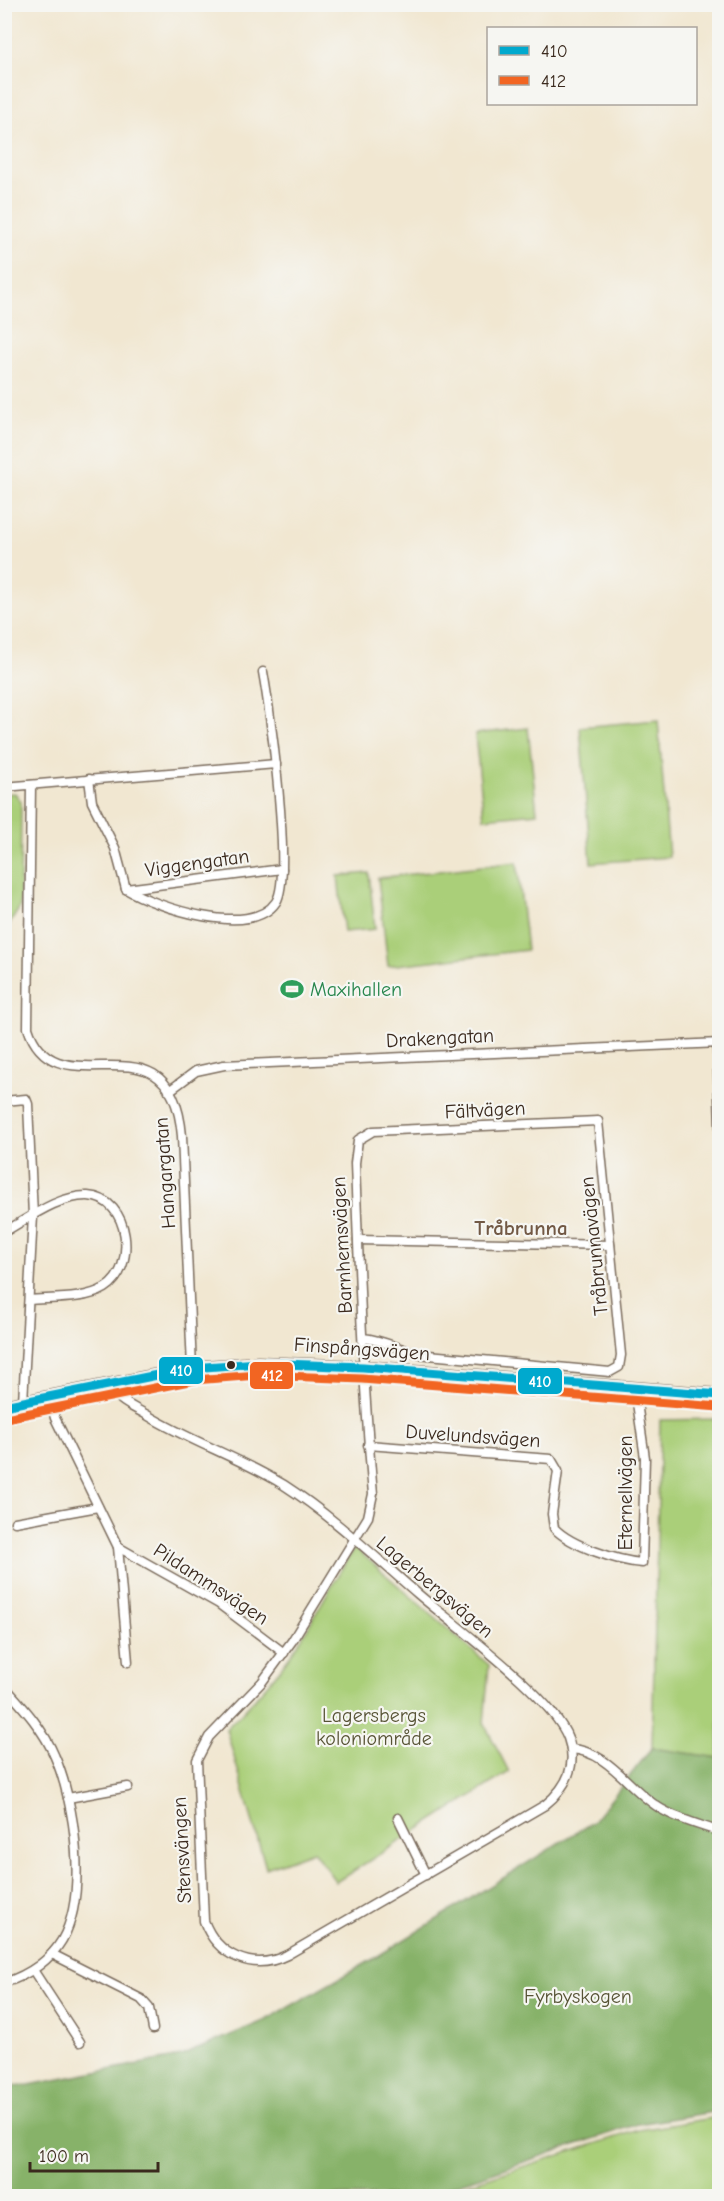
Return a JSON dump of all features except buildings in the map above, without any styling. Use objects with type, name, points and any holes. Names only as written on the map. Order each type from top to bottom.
[{"type":"main road","name":"Finspångsvägen","points":[[4,1406],[192,1368],[258,1363],[363,1367],[720,1395]]},
{"type":"street","points":[[126,889],[138,896],[200,918],[231,920],[263,912],[274,904],[282,884],[282,869],[276,764],[263,672]]},
{"type":"street","points":[[4,787],[276,764]]},
{"type":"street","name":"Viggengatan","points":[[89,779],[92,802],[115,848],[126,889],[282,869]]},
{"type":"street","name":"Hangargatan","points":[[31,785],[27,1015],[32,1040],[48,1059],[63,1065],[131,1065],[149,1072],[169,1091],[179,1114],[182,1136],[192,1368]]},
{"type":"street","points":[[718,1043],[720,1127]]},
{"type":"street","name":"Drakengatan","points":[[169,1091],[196,1071],[224,1065],[718,1043]]},
{"type":"street","points":[[4,1101],[26,1099],[33,1216],[23,1402]]},
{"type":"street","name":"Fältvägen","points":[[374,1131],[598,1121]]},
{"type":"street","name":"Tråbrunnavägen","points":[[363,1338],[380,1339],[398,1349],[418,1354],[610,1372],[619,1367],[621,1355],[598,1121]]},
{"type":"street","name":"Barnhemsvägen","points":[[363,1367],[356,1152],[358,1140],[374,1131]]},
{"type":"street","points":[[4,1232],[75,1197],[96,1197],[104,1201],[118,1213],[121,1221],[124,1260],[119,1274],[103,1289],[88,1294],[29,1300]]},
{"type":"street","points":[[358,1240],[610,1245]]},
{"type":"street","name":"Stensvängen","points":[[363,1367],[373,1502],[368,1517],[284,1653],[262,1682],[209,1737],[197,1760],[201,1904],[204,1921],[212,1938],[224,1950],[243,1961],[262,1963],[280,1959],[556,1797],[571,1769],[571,1749]]},
{"type":"street","name":"Lagerbergsvägen","points":[[112,1383],[114,1394],[124,1402],[173,1431],[273,1479],[302,1497],[524,1683],[559,1722],[571,1749]]},
{"type":"street","name":"Eternellvägen","points":[[635,1389],[645,1458],[642,1563]]},
{"type":"street","name":"Pildammsvägen","points":[[50,1396],[55,1418],[118,1548],[128,1662]]},
{"type":"street","name":"Duvelundsvägen","points":[[368,1444],[551,1459],[558,1471],[552,1514],[554,1528],[563,1536],[610,1556],[642,1563]]},
{"type":"street","points":[[15,1522],[98,1507]]},
{"type":"street","name":"Pildammsvägen","points":[[118,1548],[219,1604],[284,1653]]},
{"type":"street","points":[[4,1686],[49,1744],[68,1798],[75,1851],[75,1898],[67,1930],[52,1954],[33,1970],[4,1983]]},
{"type":"street","points":[[571,1749],[588,1751],[603,1760],[663,1810],[720,1832]]},
{"type":"street","points":[[68,1798],[128,1787]]},
{"type":"street","points":[[398,1818],[426,1875]]},
{"type":"street","points":[[52,1954],[141,1999],[149,2008],[153,2029]]},
{"type":"street","points":[[33,1970],[80,2042]]},
{"type":"green space","points":[[658,720],[669,857],[591,863],[580,727]]},
{"type":"green space","points":[[528,728],[537,813],[484,818],[475,734]]},
{"type":"green space","points":[[15,793],[21,802],[20,907],[9,925],[4,924],[4,794]]},
{"type":"green space","points":[[517,862],[527,950],[388,966],[378,878]]},
{"type":"green space","points":[[369,873],[375,929],[344,932],[338,876]]},
{"type":"green space","points":[[719,1419],[719,1758],[652,1748],[660,1420]]},
{"type":"green space","name":"Lagersbergs koloniområde","points":[[355,1548],[489,1665],[484,1723],[509,1772],[336,1882],[313,1851],[266,1868],[226,1729],[282,1667]]},
{"type":"green space","name":"Fyrbyskogen","points":[[652,1748],[719,1758],[719,2111],[638,2124],[422,2196],[5,2196],[4,2086],[29,2085],[181,2056],[266,2020],[370,1961],[593,1822]]},
{"type":"green space","points":[[719,2117],[719,2196],[430,2196],[639,2130]]},
{"type":"transit line","name":"410","points":[[4,1406],[192,1368],[258,1363],[363,1367],[720,1395]]},
{"type":"transit line","name":"412","points":[[6,1418],[194,1380],[258,1375],[362,1379],[719,1407]]},
{"type":"place","name":"Maxihallen","points":[[292,989]]},
{"type":"district","name":"Tråbrunna","points":[[521,1228]]}]
